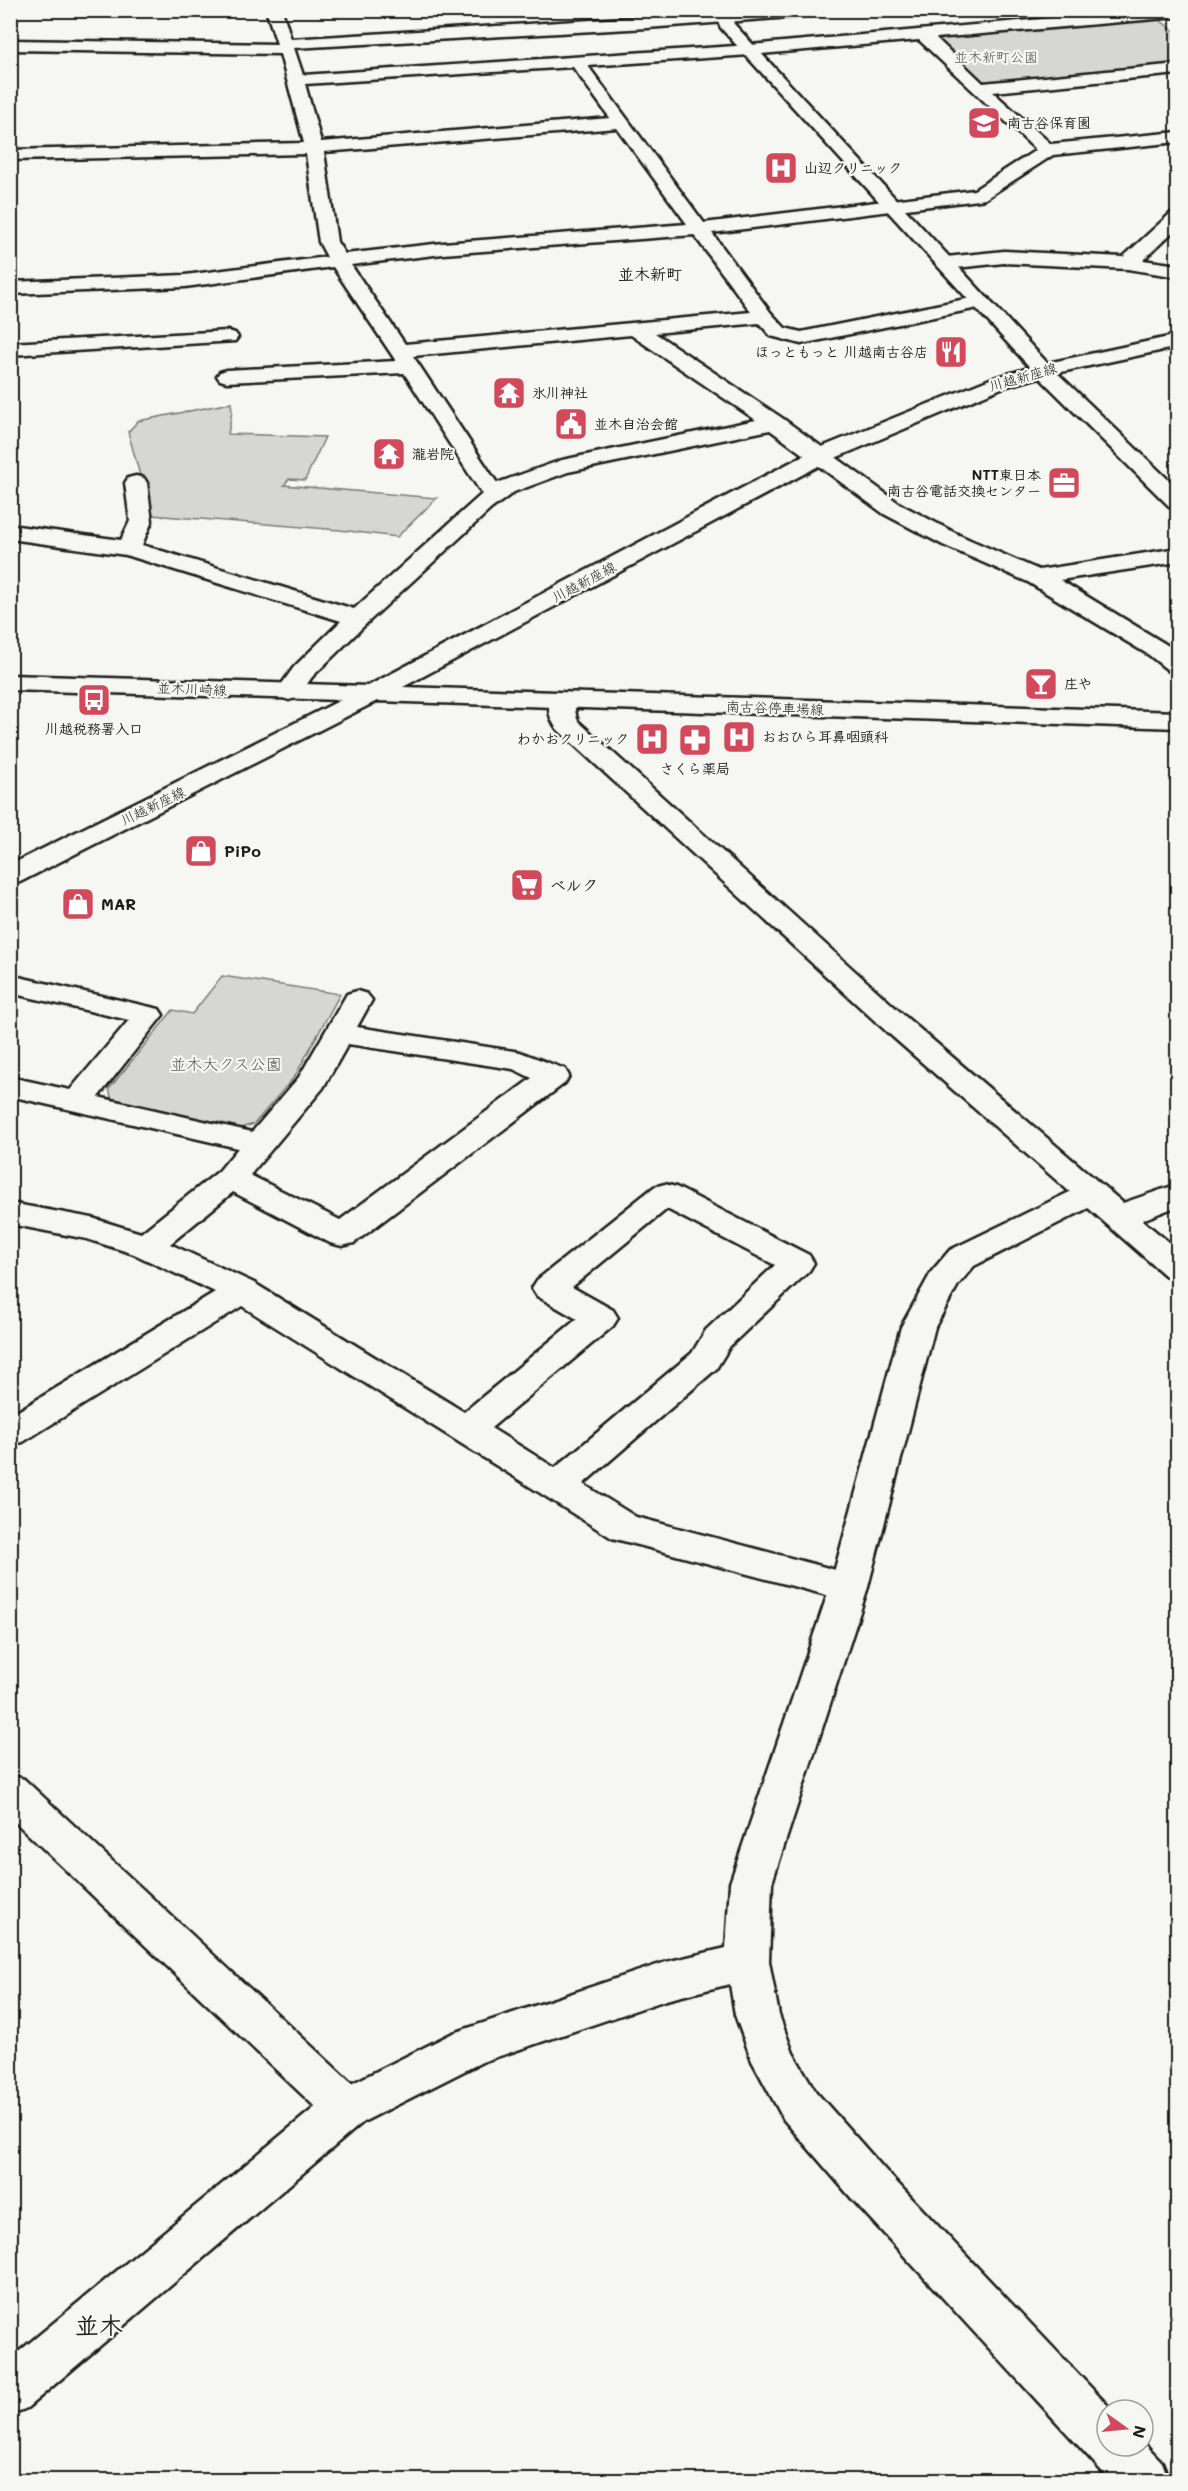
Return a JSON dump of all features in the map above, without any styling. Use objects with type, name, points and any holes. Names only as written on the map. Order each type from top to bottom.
[{"type":"street","points":[[274,10],[296,80],[312,148],[328,242],[337,260],[494,495]]},
{"type":"street","points":[[584,10],[599,26]]},
{"type":"street","points":[[10,45],[286,47],[448,33],[599,26],[727,14],[817,10]]},
{"type":"street","points":[[296,80],[750,50],[1098,15],[1178,12]]},
{"type":"street","points":[[727,14],[727,25],[1043,370],[1178,502]]},
{"type":"street","points":[[1160,14],[1178,26]]},
{"type":"street","points":[[436,18],[448,33]]},
{"type":"street","points":[[923,34],[1041,146],[1048,150]]},
{"type":"street","points":[[576,60],[777,332],[801,338],[981,302]]},
{"type":"street","points":[[980,88],[1178,69]]},
{"type":"street","points":[[10,154],[312,148],[621,122]]},
{"type":"street","points":[[10,288],[156,283],[491,243],[573,240],[699,229],[979,195],[1048,150],[1178,137]]},
{"type":"street","points":[[1128,263],[1178,217]]},
{"type":"street","points":[[945,263],[1004,257],[1128,263],[1178,271]]},
{"type":"street","points":[[10,349],[228,328],[227,385],[635,329],[764,317]]},
{"type":"street","points":[[635,329],[774,423],[892,508],[951,540],[1036,577],[1158,650],[1178,666]]},
{"type":"street","name":"川越新座線","points":[[10,876],[208,779],[820,456],[997,383],[1043,370],[1178,341]]},
{"type":"street","points":[[289,692],[303,672],[357,618],[494,495],[513,484],[562,467],[774,423]]},
{"type":"street","points":[[129,548],[141,521],[136,483]]},
{"type":"street","points":[[10,532],[129,548],[357,618]]},
{"type":"street","points":[[1036,577],[1178,555]]},
{"type":"street","name":"並木川崎線","points":[[10,682],[373,693]]},
{"type":"street","name":"南古谷停車場線","points":[[373,693],[1178,720]]},
{"type":"street","points":[[562,701],[561,711],[566,724],[897,1025],[1178,1268]]},
{"type":"street","points":[[10,984],[148,1015],[78,1101]]},
{"type":"street","points":[[146,1246],[230,1178],[312,1081],[357,1000]]},
{"type":"street","points":[[230,1178],[342,1236],[554,1076],[520,1061],[338,1033]]},
{"type":"street","points":[[10,1086],[260,1143]]},
{"type":"street","points":[[466,1430],[601,1318],[549,1288],[665,1194],[797,1263],[718,1338],[704,1361],[557,1486]]},
{"type":"street","points":[[1095,2428],[869,2185],[800,2106],[771,2052],[758,2015],[747,1961],[751,1883],[849,1587],[918,1327],[944,1279],[962,1258],[1105,1205],[1178,1194]]},
{"type":"street","points":[[10,1212],[92,1229],[146,1246],[242,1291],[625,1528],[849,1587]]},
{"type":"street","points":[[10,1433],[242,1291]]},
{"type":"street","points":[[10,1791],[347,2108]]},
{"type":"street","points":[[10,2391],[347,2108],[469,2047],[666,1981],[747,1961]]},
{"type":"street","points":[[1123,2458],[1144,2481]]},
{"type":"green space","name":"並木新町公園","points":[[1158,19],[1177,33],[1177,66],[994,83],[983,81],[937,39],[941,36]]},
{"type":"green space","points":[[231,403],[228,434],[325,437],[305,480],[289,479],[284,485],[437,498],[397,537],[340,530],[151,515],[128,432],[138,421]]},
{"type":"green space","name":"並木大クス公園","points":[[222,976],[340,994],[295,1076],[254,1124],[234,1130],[113,1104],[109,1089],[173,1010],[192,1014]]},
{"type":"place","name":"南古谷保育園","points":[[984,123]]},
{"type":"place","name":"山辺クリニック","points":[[781,168]]},
{"type":"place","name":"ほっともっと 川越南古谷店","points":[[951,352]]},
{"type":"place","name":"氷川神社","points":[[509,393]]},
{"type":"place","name":"並木自治会館","points":[[571,424]]},
{"type":"place","name":"瀧岩院","points":[[389,454]]},
{"type":"place","name":"NTT東日本 南古谷電話交換センター","points":[[1064,483]]},
{"type":"place","name":"庄や","points":[[1041,684]]},
{"type":"place","name":"川越税務署入口","points":[[94,700]]},
{"type":"place","name":"おおひら耳鼻咽頭科","points":[[739,737]]},
{"type":"place","name":"わかおクリニック","points":[[652,739]]},
{"type":"place","name":"さくら薬局","points":[[695,740]]},
{"type":"place","name":"PiPo","points":[[201,851]]},
{"type":"place","name":"ベルク","points":[[527,885]]},
{"type":"place","name":"MAR","points":[[78,904]]},
{"type":"district","name":"並木新町","points":[[650,274]]},
{"type":"district","name":"並木","points":[[99,2326]]}]
